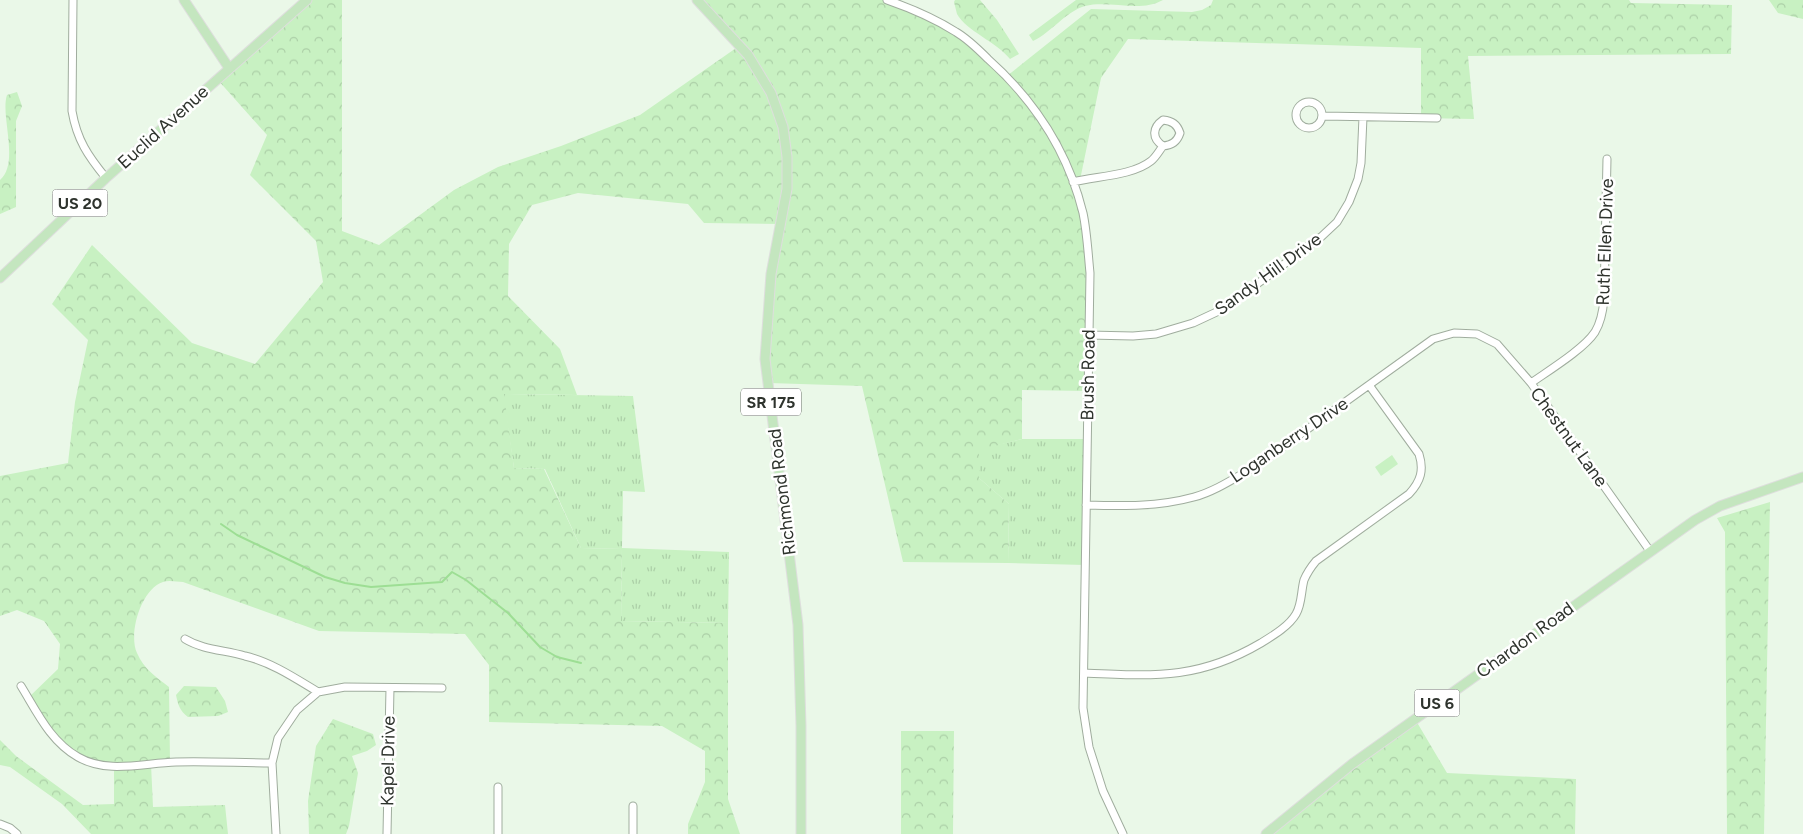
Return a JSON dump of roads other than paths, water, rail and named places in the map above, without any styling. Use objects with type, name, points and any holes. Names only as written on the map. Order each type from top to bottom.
[{"type":"main road","points":[[184,0],[229,68]]},
{"type":"main road","name":"Euclid Avenue","points":[[0,278],[106,178],[307,0]]},
{"type":"main road","name":"Richmond Road","points":[[697,0],[748,55],[771,94],[783,127],[787,156],[787,190],[771,274],[765,359],[798,625],[802,726],[801,834]]},
{"type":"main road","name":"Chardon Road","points":[[1266,834],[1352,764],[1694,520],[1720,506],[1803,477]]},
{"type":"street","points":[[73,0],[72,111],[74,127],[82,146],[106,178]]},
{"type":"street","name":"Brush Road","points":[[887,0],[909,8],[957,32],[1007,76],[1043,120],[1056,143],[1073,182],[1083,214],[1090,273],[1083,708],[1089,747],[1103,791],[1123,834]]},
{"type":"street","points":[[1323,116],[1437,118]]},
{"type":"street","name":"Sandy Hill Drive","points":[[1088,335],[1133,336],[1156,334],[1193,323],[1222,310],[1321,236],[1337,222],[1349,202],[1358,179],[1361,163],[1363,117]]},
{"type":"street","points":[[1073,182],[1134,170],[1152,160],[1163,146]]},
{"type":"street","name":"Ruth Ellen Drive","points":[[1531,383],[1580,347],[1594,333],[1602,316],[1607,159]]},
{"type":"street","name":"Loganberry Drive","points":[[1086,505],[1130,506],[1165,503],[1203,493],[1227,483],[1256,466],[1433,339],[1454,333],[1477,334]]},
{"type":"street","name":"Chestnut Lane","points":[[1477,334],[1497,344],[1531,383],[1650,551]]},
{"type":"street","points":[[1084,674],[1158,676],[1190,672],[1219,663],[1244,652],[1288,624],[1297,613],[1304,582],[1316,561],[1409,494],[1421,476],[1422,464],[1419,454],[1369,385]]},
{"type":"street","points":[[185,639],[195,645],[247,656],[289,674],[318,692]]},
{"type":"street","points":[[21,686],[45,726],[60,744],[78,758],[101,766],[176,762],[272,763]]},
{"type":"street","points":[[276,834],[272,763],[278,738],[288,720],[297,710],[318,692],[346,687],[442,688]]},
{"type":"street","name":"Kapel Drive","points":[[387,834],[390,688]]},
{"type":"street","points":[[498,787],[498,834]]},
{"type":"street","points":[[633,806],[633,834]]},
{"type":"street","points":[[0,824],[10,828],[16,834]]},
{"type":"waterway","points":[[221,524],[237,535],[325,577],[345,583],[371,587],[442,582],[452,572],[466,580],[508,613],[540,647],[557,657],[581,663]]}]
